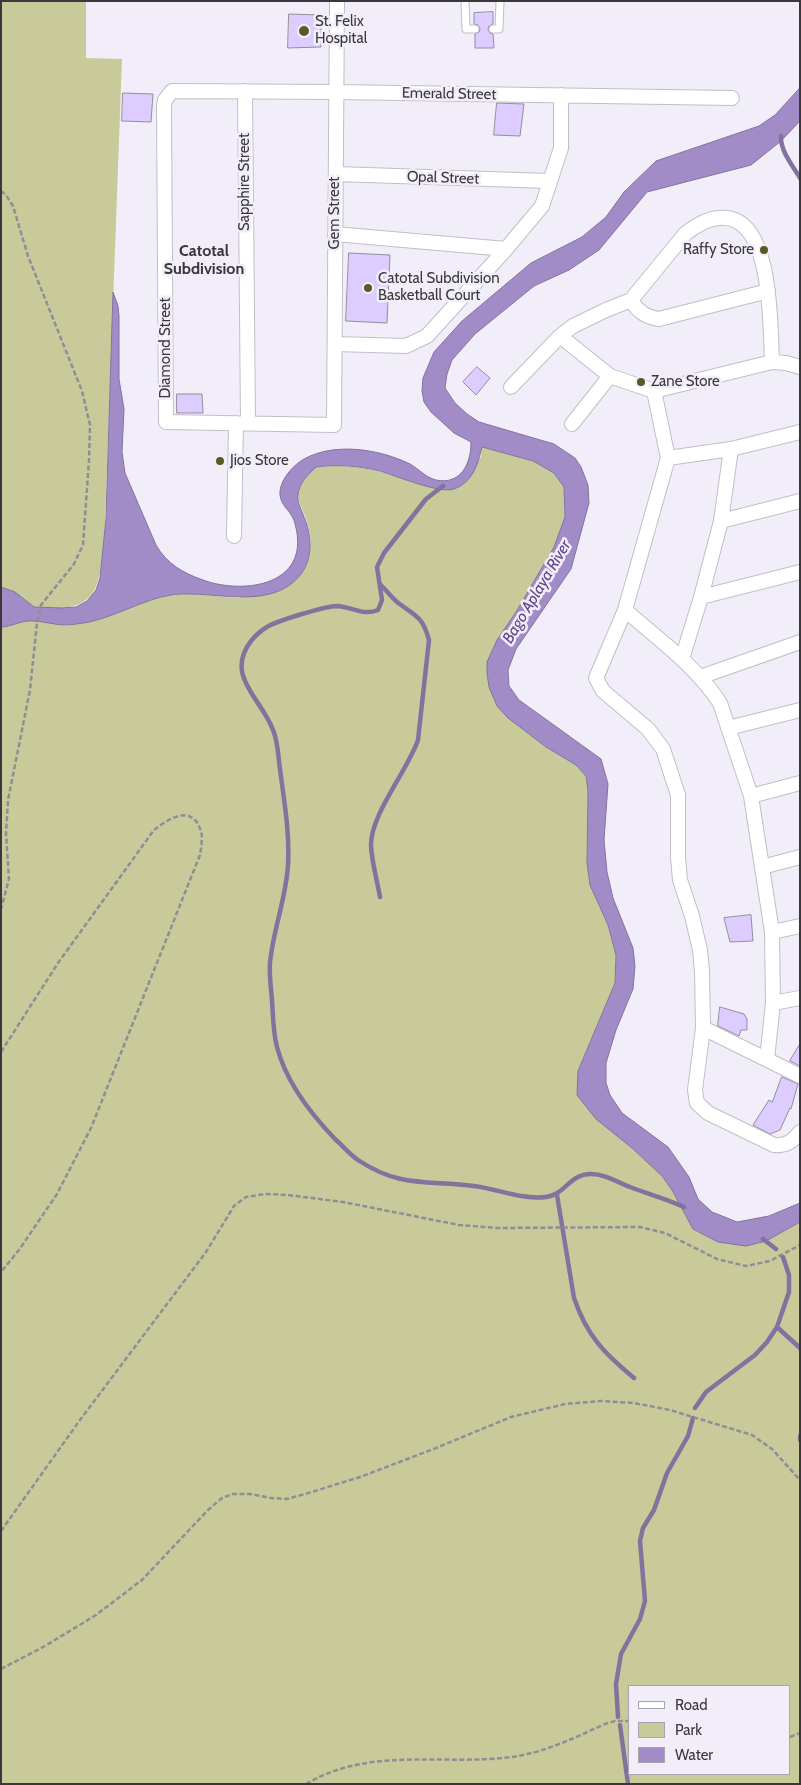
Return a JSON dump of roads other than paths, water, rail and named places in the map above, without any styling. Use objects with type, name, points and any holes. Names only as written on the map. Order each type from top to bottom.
[{"type":"street","name":"Gem Street","points":[[242,423],[334,425],[337,1]]},
{"type":"street","name":"Emerald Street","points":[[168,95],[172,91],[177,90],[732,98]]},
{"type":"street","name":"Sapphire Street","points":[[234,536],[242,423],[245,91]]},
{"type":"street","name":"Diamond Street","points":[[168,95],[164,106],[166,422],[242,423]]},
{"type":"street","points":[[335,344],[406,346],[427,336],[506,249],[542,206],[560,148],[561,96]]},
{"type":"street","name":"Opal Street","points":[[336,174],[550,181]]},
{"type":"street","points":[[511,387],[560,336],[585,320],[631,300],[685,234],[694,226],[706,221],[725,218],[734,219],[740,223],[753,237],[762,257],[768,291],[772,362]]},
{"type":"street","points":[[335,234],[506,249]]},
{"type":"street","points":[[631,300],[642,313],[659,319],[768,291]]},
{"type":"street","points":[[560,336],[610,376],[654,391],[772,362],[800,367]]},
{"type":"street","points":[[572,424],[610,376]]},
{"type":"street","points":[[654,391],[668,458],[625,610],[596,678],[603,691],[648,729],[663,749],[678,795],[680,880],[692,916],[700,950],[703,1028],[695,1090],[697,1103],[701,1108],[754,1137],[774,1145],[783,1146],[791,1142],[800,1132]]},
{"type":"street","points":[[668,458],[731,449],[800,432]]},
{"type":"street","points":[[682,659],[721,521],[731,449]]},
{"type":"street","points":[[721,521],[800,501]]},
{"type":"street","points":[[701,597],[800,572]]},
{"type":"street","points":[[625,610],[682,659],[700,677],[720,703],[751,796],[772,932],[772,1003],[767,1060]]},
{"type":"street","points":[[700,677],[800,642]]},
{"type":"street","points":[[728,728],[800,710]]},
{"type":"street","points":[[751,796],[800,784]]},
{"type":"street","points":[[762,867],[800,857]]},
{"type":"street","points":[[772,932],[800,926]]},
{"type":"street","points":[[772,1003],[800,998]]},
{"type":"street","points":[[703,1028],[800,1076]]},
{"type":"lane","points":[[464,1],[466,29],[475,29]]},
{"type":"lane","points":[[493,29],[499,29],[500,1]]},
{"type":"water","name":"Bago Aplaya River","points":[[800,88],[800,121],[781,141],[751,165],[647,192],[599,250],[569,270],[534,286],[475,334],[452,360],[445,388],[455,403],[479,422],[554,444],[575,458],[581,467],[588,485],[589,503],[571,569],[516,649],[508,670],[509,686],[519,700],[601,759],[608,784],[604,840],[607,872],[613,898],[633,948],[635,966],[633,989],[616,1030],[606,1063],[606,1083],[610,1095],[622,1113],[668,1147],[689,1177],[698,1199],[712,1212],[737,1222],[769,1216],[800,1203],[800,1222],[766,1241],[746,1246],[718,1242],[693,1229],[672,1190],[662,1176],[632,1148],[596,1119],[577,1095],[578,1071],[615,983],[616,955],[608,925],[590,885],[587,863],[588,791],[586,776],[576,765],[546,747],[508,718],[497,706],[489,687],[487,673],[487,662],[497,640],[516,612],[554,547],[565,517],[564,487],[554,473],[533,461],[482,447],[474,472],[466,482],[454,489],[447,490],[428,487],[380,471],[364,468],[316,467],[302,483],[298,495],[299,504],[309,531],[308,561],[301,574],[288,586],[274,593],[240,597],[171,595],[150,600],[89,622],[63,625],[29,621],[1,627],[1,587],[15,592],[34,607],[62,608],[76,607],[87,601],[96,590],[100,578],[106,518],[113,292],[119,316],[119,379],[124,409],[122,452],[125,473],[156,545],[170,563],[203,580],[235,586],[252,586],[267,582],[281,575],[291,565],[297,551],[297,533],[294,521],[282,502],[280,495],[284,479],[295,466],[304,459],[316,454],[329,450],[343,449],[385,454],[410,464],[436,480],[445,481],[458,476],[467,465],[471,442],[454,433],[431,412],[424,402],[422,391],[423,378],[434,352],[462,321],[531,263],[582,237],[606,217],[624,192],[656,161],[759,126],[775,115]]},
{"type":"waterway","points":[[781,136],[785,153],[800,178]]},
{"type":"waterway","points":[[443,486],[426,499],[384,553],[377,567],[382,600],[378,610],[362,612],[337,606],[323,608],[290,618],[272,624],[263,630],[251,641],[244,654],[243,676],[268,719],[275,737],[287,826],[287,878],[270,968],[274,1029],[281,1060],[293,1085],[308,1108],[335,1139],[355,1158],[387,1175],[414,1181],[483,1187],[519,1196],[537,1198],[558,1193],[577,1177],[596,1174],[684,1207]]},
{"type":"waterway","points":[[380,584],[395,600],[421,621],[429,640],[418,740],[383,807],[372,834],[373,865],[380,897]]},
{"type":"waterway","points":[[557,1195],[574,1298],[579,1311],[591,1333],[605,1352],[634,1378]]},
{"type":"waterway","points":[[763,1239],[776,1249]]},
{"type":"waterway","points":[[695,1408],[706,1392],[755,1355],[777,1327],[789,1292],[789,1275],[783,1257]]},
{"type":"waterway","points":[[777,1327],[800,1348]]},
{"type":"waterway","points":[[618,1717],[616,1684],[621,1654],[640,1619],[645,1601],[640,1541],[643,1528],[654,1510],[667,1473],[688,1436],[693,1418]]},
{"type":"waterway","points":[[620,1725],[628,1784]]},
{"type":"place","name":"St. Felix Hospital","points":[[304,31]]},
{"type":"place","name":"Raffy Store","points":[[764,250]]},
{"type":"place","name":"Catotal Subdivision Basketball Court","points":[[368,288]]},
{"type":"place","name":"Zane Store","points":[[641,382]]},
{"type":"place","name":"Jios Store","points":[[220,461]]},
{"type":"district","name":"Catotal Subdivision","points":[[204,260]]}]
